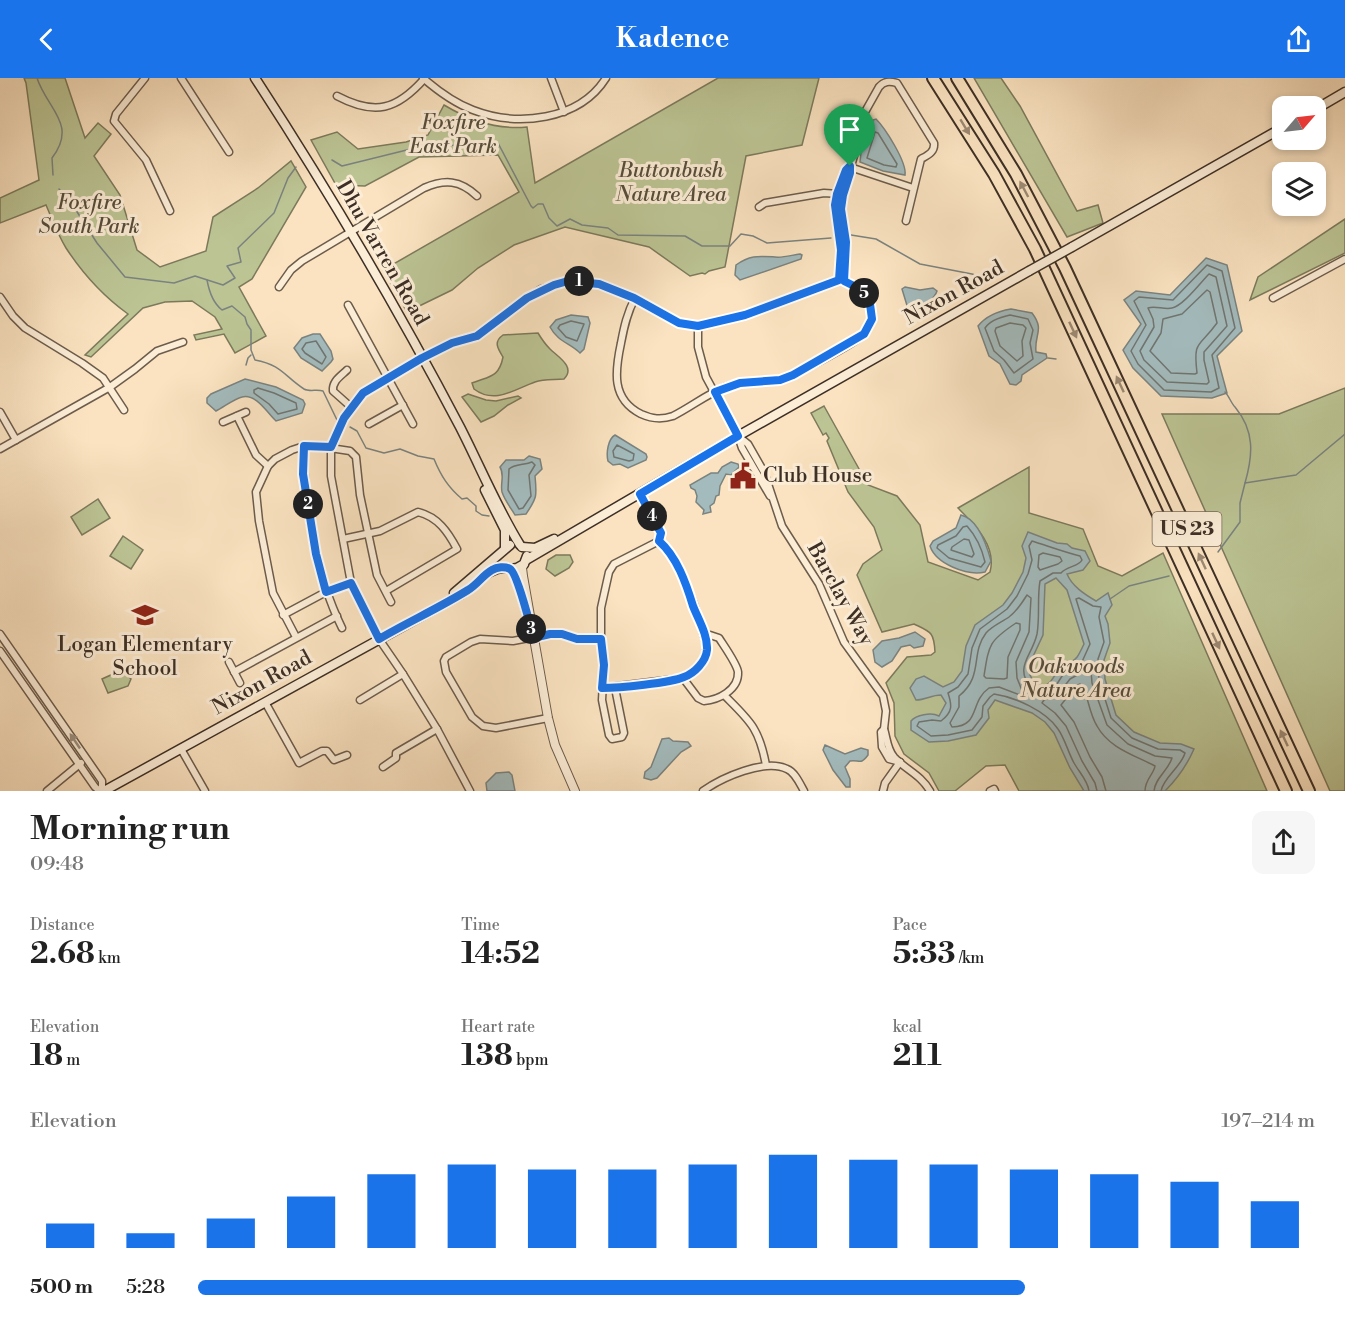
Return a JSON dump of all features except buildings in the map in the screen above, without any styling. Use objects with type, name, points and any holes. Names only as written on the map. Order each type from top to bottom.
[{"type":"highway","name":"US 23","points":[[933,78],[994,174],[1035,249],[1286,791]]},
{"type":"highway","name":"US 23","points":[[957,78],[1016,174],[1070,278],[1309,791]]},
{"type":"main road","name":"Dhu Varren Road","points":[[255,78],[350,232],[422,358],[521,546]]},
{"type":"main road","points":[[1326,103],[1345,92]]},
{"type":"main road","name":"Nixon Road","points":[[525,562],[738,436],[1272,134]]},
{"type":"main road","name":"Dhu Varren Road","points":[[471,450],[490,502],[505,530],[504,550]]},
{"type":"main road","name":"Nixon Road","points":[[521,546],[535,548],[582,528]]},
{"type":"main road","points":[[512,545],[521,546],[527,555],[525,562],[509,568],[503,561],[504,550],[512,545]]},
{"type":"main road","name":"Nixon Road","points":[[437,606],[504,550]]},
{"type":"main road","name":"Nixon Road","points":[[102,791],[471,588],[492,570],[500,567],[509,568]]},
{"type":"street","points":[[145,78],[114,119],[116,126],[146,160],[170,211]]},
{"type":"street","points":[[181,78],[230,152]]},
{"type":"street","points":[[337,96],[363,106],[386,106],[407,97],[424,78],[451,100],[490,116],[525,119],[564,112],[591,97],[606,78]]},
{"type":"street","points":[[551,78],[564,112]]},
{"type":"street","points":[[841,281],[843,250],[840,194],[850,173],[861,119],[883,83],[890,81],[897,83],[934,143],[932,152],[921,159],[906,220]]},
{"type":"street","points":[[850,166],[913,188]]},
{"type":"street","points":[[279,287],[298,264],[432,185],[459,183],[477,196]]},
{"type":"street","points":[[762,202],[824,192],[840,194]]},
{"type":"street","points":[[1273,298],[1345,259]]},
{"type":"street","points":[[470,791],[437,729],[379,639],[351,583],[331,476],[331,447],[344,418],[363,393],[452,343],[477,336],[527,298],[568,281],[584,282],[619,291],[634,298],[679,323],[698,326],[745,315],[841,281],[862,290],[870,304],[872,319],[864,334],[793,375],[780,380],[740,383],[715,392],[678,413],[663,418],[648,417],[627,404],[617,388],[616,368],[626,317],[634,298]]},
{"type":"street","points":[[1,299],[25,328],[96,371],[110,387],[124,410]]},
{"type":"street","points":[[348,305],[413,424]]},
{"type":"street","name":"Barclay Way","points":[[698,326],[701,364],[742,448],[777,507],[786,534],[819,584],[844,642],[880,691],[886,706],[884,729],[889,749],[900,762],[923,780],[930,791]]},
{"type":"street","points":[[0,449],[110,387],[157,351],[183,342]]},
{"type":"street","points":[[347,370],[335,381],[333,391],[351,407]]},
{"type":"street","points":[[369,424],[403,405]]},
{"type":"street","points":[[0,412],[16,440]]},
{"type":"street","points":[[223,422],[246,412]]},
{"type":"street","points":[[237,416],[256,455],[268,466]]},
{"type":"street","points":[[304,446],[303,474],[316,554],[326,592],[342,628]]},
{"type":"street","points":[[296,638],[273,593],[257,509],[256,492],[268,466],[283,454],[304,446],[331,447],[350,451],[356,457],[360,495],[377,574],[391,602]]},
{"type":"street","points":[[615,688],[624,733],[622,737],[612,739],[609,735],[602,700],[604,665],[601,608],[609,572],[614,564],[659,541],[661,533],[640,494]]},
{"type":"street","points":[[343,539],[380,531],[418,512],[432,518],[443,527],[457,549],[386,591]]},
{"type":"street","points":[[602,688],[683,678],[696,669],[707,651],[704,636],[678,567],[668,549],[659,541]]},
{"type":"street","points":[[525,562],[522,568],[523,576],[548,718],[555,745],[574,791]]},
{"type":"street","points":[[509,568],[516,579],[531,625]]},
{"type":"street","points":[[284,615],[326,592],[351,583]]},
{"type":"street","points":[[234,672],[337,616]]},
{"type":"street","points":[[0,634],[102,781],[102,791],[95,787],[0,651]]},
{"type":"street","points":[[548,718],[496,729],[483,726],[472,717],[444,667],[444,661],[449,653],[471,642],[489,639],[513,641],[562,634],[577,639],[601,639]]},
{"type":"street","points":[[683,678],[698,698],[704,701],[725,696],[736,680],[738,673],[736,667],[719,638],[704,636]]},
{"type":"street","points":[[229,662],[240,683]]},
{"type":"street","points":[[360,700],[403,674]]},
{"type":"street","points":[[725,696],[749,718],[757,734],[766,765]]},
{"type":"street","points":[[265,702],[299,763],[322,751],[327,751],[334,760],[347,755]]},
{"type":"street","points":[[383,767],[396,758],[396,753],[437,729]]},
{"type":"street","points":[[181,749],[205,791]]},
{"type":"street","points":[[47,791],[87,758]]},
{"type":"street","points":[[883,791],[885,783],[900,762]]},
{"type":"street","points":[[703,791],[716,782],[766,765],[786,768],[804,791]]},
{"type":"street","points":[[990,791],[994,789],[995,791]]},
{"type":"green space","name":"Foxfire South Park","points":[[24,78],[65,78],[85,138],[98,123],[111,134],[94,156],[120,195],[137,250],[160,267],[206,251],[213,217],[258,188],[291,161],[306,187],[252,279],[239,287],[266,336],[235,353],[224,334],[196,340],[194,335],[222,329],[215,317],[192,301],[165,302],[143,308],[91,357],[85,355],[128,314],[102,292],[79,267],[63,243],[46,205],[0,223],[0,198],[39,180]]},
{"type":"green space","name":"Buttonbush Nature Area","points":[[718,78],[819,78],[802,145],[746,156],[725,267],[705,274],[690,276],[649,247],[565,227],[514,245],[478,268],[452,290],[407,312],[383,270],[519,192],[498,155],[419,157],[365,186],[336,185],[311,140],[337,132],[358,149],[406,142],[428,135],[444,105],[484,123],[505,127],[527,127],[535,183]]},
{"type":"green space","points":[[974,78],[1001,78],[1020,106],[1077,211],[1098,205],[1103,223],[1067,237]]},
{"type":"green space","points":[[1345,219],[1345,253],[1250,300],[1258,277]]},
{"type":"green space","points":[[538,333],[546,345],[567,366],[567,375],[564,379],[538,381],[497,396],[482,394],[474,389],[472,383],[496,373],[499,369],[503,357],[497,346],[498,340],[503,335]]},
{"type":"green space","points":[[1345,388],[1345,791],[1330,791],[1162,414],[1279,414]]},
{"type":"green space","points":[[468,394],[496,401],[518,396],[521,398],[481,422],[462,397]]},
{"type":"green space","name":"Oakwoods Nature Area","points":[[824,406],[868,485],[897,496],[920,525],[928,562],[978,580],[990,572],[990,553],[983,537],[958,508],[1029,467],[1029,513],[1083,529],[1098,566],[1122,576],[1163,553],[1267,791],[1019,791],[1005,765],[986,766],[955,791],[939,791],[929,773],[904,754],[895,736],[894,703],[886,683],[907,657],[931,655],[935,652],[934,640],[928,631],[914,624],[882,632],[857,575],[863,564],[882,550],[874,527],[848,492],[827,441],[829,438],[826,433],[823,435],[811,413]]},
{"type":"green space","points":[[98,499],[110,518],[82,535],[71,517]]},
{"type":"green space","points":[[123,536],[143,550],[131,569],[110,556]]},
{"type":"green space","points":[[556,555],[570,555],[573,562],[569,568],[555,576],[546,569],[548,560]]},
{"type":"green space","points":[[122,670],[131,679],[128,686],[108,693],[102,679]]},
{"type":"water","points":[[876,119],[890,137],[899,154],[905,175],[883,171],[860,162],[873,120]]},
{"type":"water","points":[[800,254],[801,259],[740,280],[735,275],[736,265],[750,258]]},
{"type":"water","points":[[1206,258],[1227,265],[1242,331],[1217,356],[1227,393],[1212,398],[1161,396],[1133,368],[1123,350],[1141,324],[1124,300],[1136,291],[1170,295]]},
{"type":"water","points":[[905,287],[920,290],[933,288],[937,291],[929,301],[909,312],[902,289]]},
{"type":"water","points":[[1011,309],[1032,313],[1038,324],[1036,352],[1046,354],[1047,358],[1022,375],[1021,381],[1016,385],[1010,384],[1000,364],[989,356],[978,326],[985,319]]},
{"type":"water","points":[[571,315],[588,317],[590,323],[584,349],[580,353],[560,339],[550,327],[556,320]]},
{"type":"water","points":[[320,334],[331,351],[333,359],[322,371],[301,358],[294,348],[302,338]]},
{"type":"water","points":[[245,379],[276,387],[303,400],[305,404],[302,413],[276,421],[252,398],[236,399],[216,411],[207,403],[207,398],[211,394]]},
{"type":"water","points":[[615,435],[646,454],[646,460],[628,468],[620,464],[613,465],[608,461],[608,446]]},
{"type":"water","points":[[529,456],[540,459],[542,469],[535,476],[536,493],[532,504],[526,514],[515,515],[502,492],[500,467],[506,460],[524,460]]},
{"type":"water","points":[[731,462],[738,464],[739,467],[731,475],[726,474],[720,486],[719,495],[710,506],[711,512],[703,514],[704,510],[696,502],[695,490],[690,485],[711,473],[718,473],[722,467]]},
{"type":"water","points":[[961,515],[977,527],[984,541],[991,561],[985,572],[970,572],[953,567],[939,558],[930,546],[933,541],[956,528]]},
{"type":"water","points":[[1028,532],[1085,551],[1090,561],[1083,570],[1067,574],[1075,586],[1096,601],[1108,593],[1112,605],[1105,616],[1110,643],[1104,660],[1105,679],[1116,715],[1134,732],[1160,743],[1181,744],[1194,749],[1181,772],[1165,791],[1084,791],[1070,768],[1054,733],[1045,722],[1032,713],[995,700],[988,710],[989,718],[976,735],[948,741],[929,742],[911,730],[913,719],[928,714],[939,716],[946,703],[941,695],[916,700],[910,688],[916,679],[924,676],[943,687],[954,682],[962,671],[966,646],[975,625],[1003,605],[1023,572],[1026,558],[1022,546]],"holes":[[[1056,578],[1067,590],[1084,644],[1077,657],[1058,671],[1049,683],[1036,686],[1030,675],[1030,663],[1043,635],[1045,584]]]},
{"type":"water","points":[[915,632],[925,639],[923,646],[901,647],[892,661],[882,667],[875,662],[873,650],[882,641]]},
{"type":"water","points":[[669,738],[673,741],[688,742],[691,746],[681,752],[657,778],[651,780],[644,778],[662,739]]},
{"type":"water","points":[[825,745],[845,754],[861,748],[868,750],[868,755],[863,760],[850,761],[845,767],[850,779],[850,787],[846,787],[833,770],[823,750]]},
{"type":"water","points":[[509,772],[512,775],[515,791],[487,791],[486,783],[496,773]]},
{"type":"waterway","points":[[37,78],[61,126],[62,136],[52,158],[53,175]]},
{"type":"waterway","points":[[332,160],[342,166],[431,144],[466,146],[498,143],[531,206],[533,208],[538,204],[543,204],[549,218],[557,226],[570,219],[582,225],[608,228],[618,235],[685,236],[702,246],[730,246],[741,234],[753,236],[767,243],[831,238]]},
{"type":"waterway","points":[[59,189],[72,204],[97,243],[125,277],[174,283],[195,276],[223,285],[235,278],[227,266],[241,262],[238,248],[274,213],[288,178],[296,167]]},
{"type":"waterway","points":[[851,235],[876,239],[920,264],[984,278]]},
{"type":"waterway","points":[[207,280],[212,296],[222,310],[232,306],[245,317],[251,330],[251,350],[255,360],[277,368],[304,389],[323,391],[337,420]]},
{"type":"waterway","points":[[246,365],[251,355]]},
{"type":"waterway","points":[[1048,358],[1056,359]]},
{"type":"waterway","points":[[1225,392],[1242,416],[1249,434],[1251,453],[1245,483],[1296,475],[1345,434]]},
{"type":"waterway","points":[[350,427],[357,431],[366,448],[384,453],[400,449],[434,459],[442,476],[453,490],[462,499],[467,498],[476,506],[476,511],[489,516]]},
{"type":"waterway","points":[[1218,552],[1240,522],[1240,503],[1245,483]]},
{"type":"waterway","points":[[1110,599],[1129,586],[1169,576]]},
{"type":"place","name":"Club House","points":[[743,476]]},
{"type":"place","name":"Logan Elementary School","points":[[145,615]]},
{"type":"route","points":[[850,166],[841,209],[846,242],[844,281],[862,290],[870,304],[872,319],[864,334],[793,375],[780,380],[740,383],[715,392],[738,436],[640,494],[661,533],[659,541],[668,549],[678,567],[706,643],[707,651],[704,658],[691,674],[683,678],[602,688],[604,665],[601,639],[577,639],[562,634],[533,638],[516,579],[511,569],[508,568],[500,567],[492,570],[460,595],[379,639],[351,583],[326,592],[316,554],[303,474],[304,446],[331,447],[344,418],[363,393],[452,343],[477,336],[542,289],[568,281],[599,284],[634,298],[679,323],[698,326],[745,315],[839,280],[841,250],[835,205],[846,170],[850,166]]},
{"type":"park label","name":"Foxfire East Park","points":[[453,135]]}]
